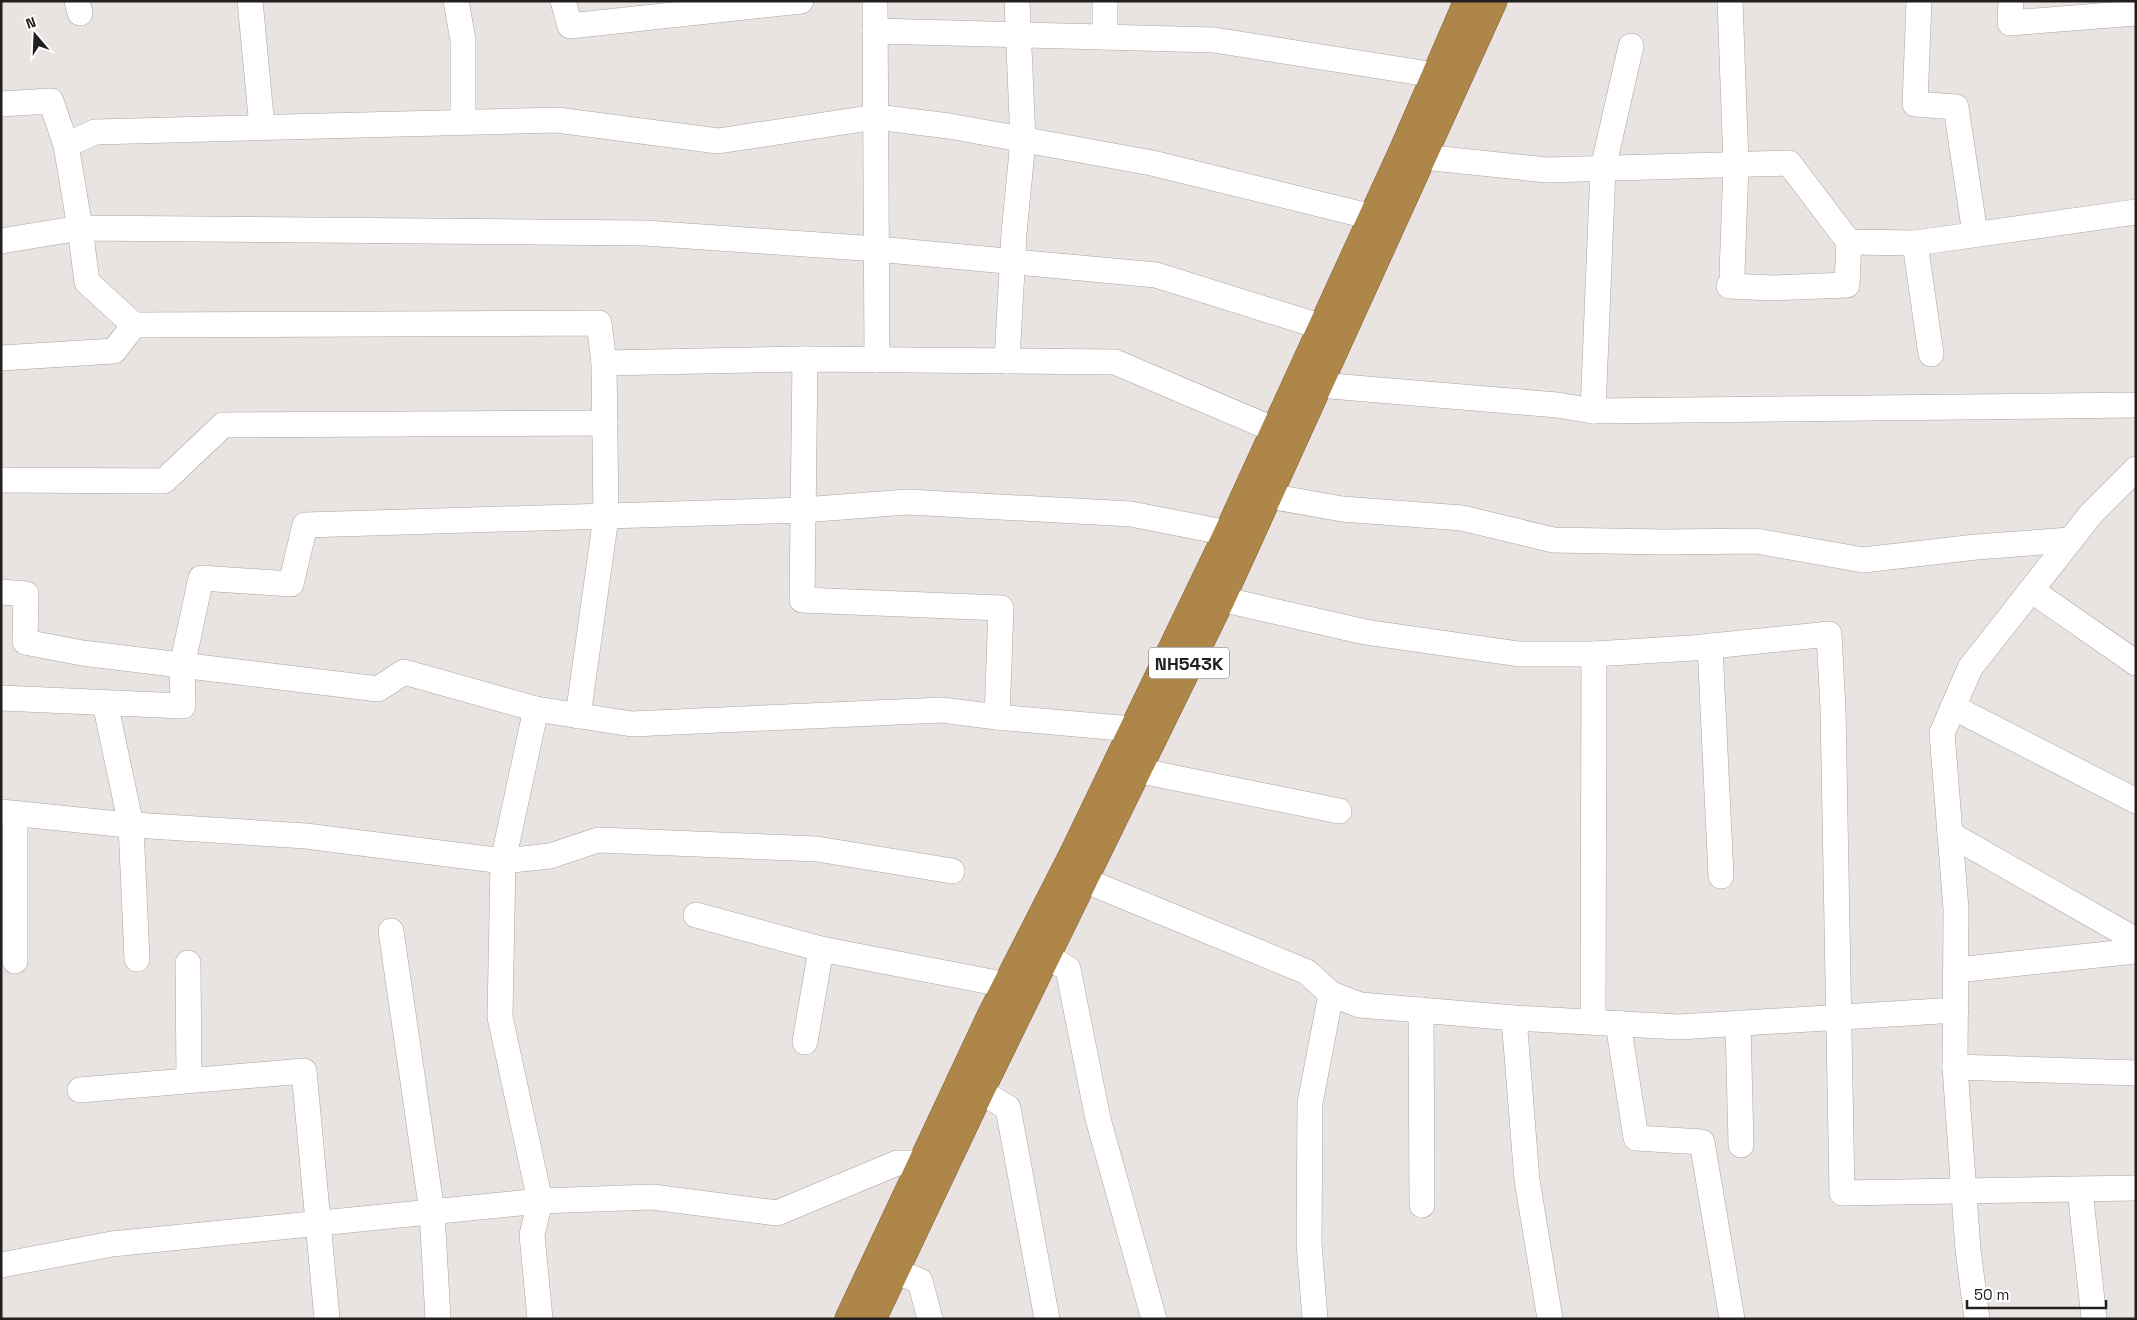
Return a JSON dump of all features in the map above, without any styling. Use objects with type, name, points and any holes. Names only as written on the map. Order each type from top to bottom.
[{"type":"highway","name":"NH543K","points":[[1413,154],[1435,75],[1468,1]]},
{"type":"highway","name":"NH543K","points":[[872,1319],[885,1268],[923,1163],[971,1086],[1047,956],[1074,875],[1132,728],[1228,533],[1285,435],[1319,385],[1382,221],[1413,154],[1494,1]]},
{"type":"highway","name":"NH543K","points":[[849,1319],[885,1268],[971,1086],[1007,985],[1136,770],[1221,600],[1269,496],[1285,435],[1322,327],[1382,221]]},
{"type":"street","points":[[250,1],[262,127]]},
{"type":"street","points":[[456,1],[463,40],[462,122]]},
{"type":"street","points":[[563,1],[570,26],[801,1]]},
{"type":"street","points":[[875,1],[877,360]]},
{"type":"street","points":[[1008,362],[1012,262],[1023,141],[1017,1]]},
{"type":"street","points":[[1105,1],[1105,37]]},
{"type":"street","points":[[1413,154],[1547,170],[1736,164],[1789,163],[1849,242],[1847,285],[1773,288],[1730,280],[1736,164],[1730,1]]},
{"type":"street","points":[[1919,1],[1915,104],[1956,107],[1975,234]]},
{"type":"street","points":[[2011,1],[2010,22],[2136,13]]},
{"type":"street","points":[[875,31],[1214,40],[1435,75]]},
{"type":"street","points":[[1593,411],[1603,168],[1631,46]]},
{"type":"street","points":[[1,104],[51,101],[66,145],[87,282],[134,325],[599,323],[604,363],[606,517],[578,716]]},
{"type":"street","points":[[66,145],[95,132],[557,120],[718,140],[876,117],[949,126],[1152,164],[1382,221]]},
{"type":"street","points":[[1849,242],[1915,243],[2136,212]]},
{"type":"street","points":[[1,241],[80,228],[645,234],[876,249],[1156,275],[1322,327]]},
{"type":"street","points":[[1915,243],[1931,354]]},
{"type":"street","points":[[1,358],[114,351],[134,325]]},
{"type":"street","points":[[604,363],[804,359],[1115,362],[1285,435]]},
{"type":"street","points":[[804,359],[802,600],[1001,608],[997,717]]},
{"type":"street","points":[[1319,385],[1557,405],[1593,411],[2136,404]]},
{"type":"street","points":[[1,480],[164,481],[223,425],[605,423]]},
{"type":"street","points":[[1977,1319],[1968,1250],[1955,1067],[1956,909],[1942,733],[1970,668],[2091,514],[2136,469]]},
{"type":"street","points":[[1269,496],[1342,509],[1462,518],[1553,540],[1756,541],[1863,560],[1976,547],[2070,540]]},
{"type":"street","points":[[1,698],[182,706],[182,666],[201,578],[291,584],[305,526],[803,510],[907,502],[1131,514],[1228,533]]},
{"type":"street","points":[[2030,590],[2136,663]]},
{"type":"street","points":[[1,592],[26,594],[25,642],[82,653],[378,690],[404,672],[536,709],[632,724],[942,710],[997,717],[1132,728]]},
{"type":"street","points":[[1221,600],[1365,632],[1519,654],[1594,654],[1710,646],[1829,634],[1833,709],[1842,1193],[2136,1188]]},
{"type":"street","points":[[1710,646],[1721,876]]},
{"type":"street","points":[[1593,1021],[1594,654]]},
{"type":"street","points":[[105,703],[131,825],[138,959]]},
{"type":"street","points":[[1953,707],[2136,801]]},
{"type":"street","points":[[536,709],[503,861],[500,1017],[540,1201],[532,1235],[540,1319]]},
{"type":"street","points":[[1136,770],[1339,811]]},
{"type":"street","points":[[15,961],[8,813],[131,825],[306,836],[503,861],[550,856],[598,840],[817,849],[952,870]]},
{"type":"street","points":[[1950,834],[2136,940]]},
{"type":"street","points":[[1074,875],[1307,972],[1331,994],[1360,1006],[1514,1018],[1679,1027],[1956,1010]]},
{"type":"street","points":[[696,915],[821,949],[1007,985]]},
{"type":"street","points":[[391,931],[432,1212],[438,1319]]},
{"type":"street","points":[[805,1042],[821,949]]},
{"type":"street","points":[[1956,970],[2136,951]]},
{"type":"street","points":[[1047,956],[1068,969],[1098,1119],[1154,1319]]},
{"type":"street","points":[[188,963],[189,1080]]},
{"type":"street","points":[[1315,1319],[1309,1243],[1310,1103],[1331,994]]},
{"type":"street","points":[[1421,1010],[1422,1204]]},
{"type":"street","points":[[1514,1018],[1527,1180],[1550,1319]]},
{"type":"street","points":[[1618,1023],[1636,1138],[1702,1142],[1732,1319]]},
{"type":"street","points":[[1738,1023],[1741,1145]]},
{"type":"street","points":[[1955,1067],[2136,1073]]},
{"type":"street","points":[[80,1090],[304,1071],[327,1319]]},
{"type":"street","points":[[971,1086],[1008,1108],[1047,1319]]},
{"type":"street","points":[[1,1265],[112,1244],[540,1201],[652,1197],[777,1213],[897,1163],[923,1163]]},
{"type":"street","points":[[2080,1190],[2094,1319]]},
{"type":"street","points":[[885,1268],[920,1282],[930,1319]]}]
